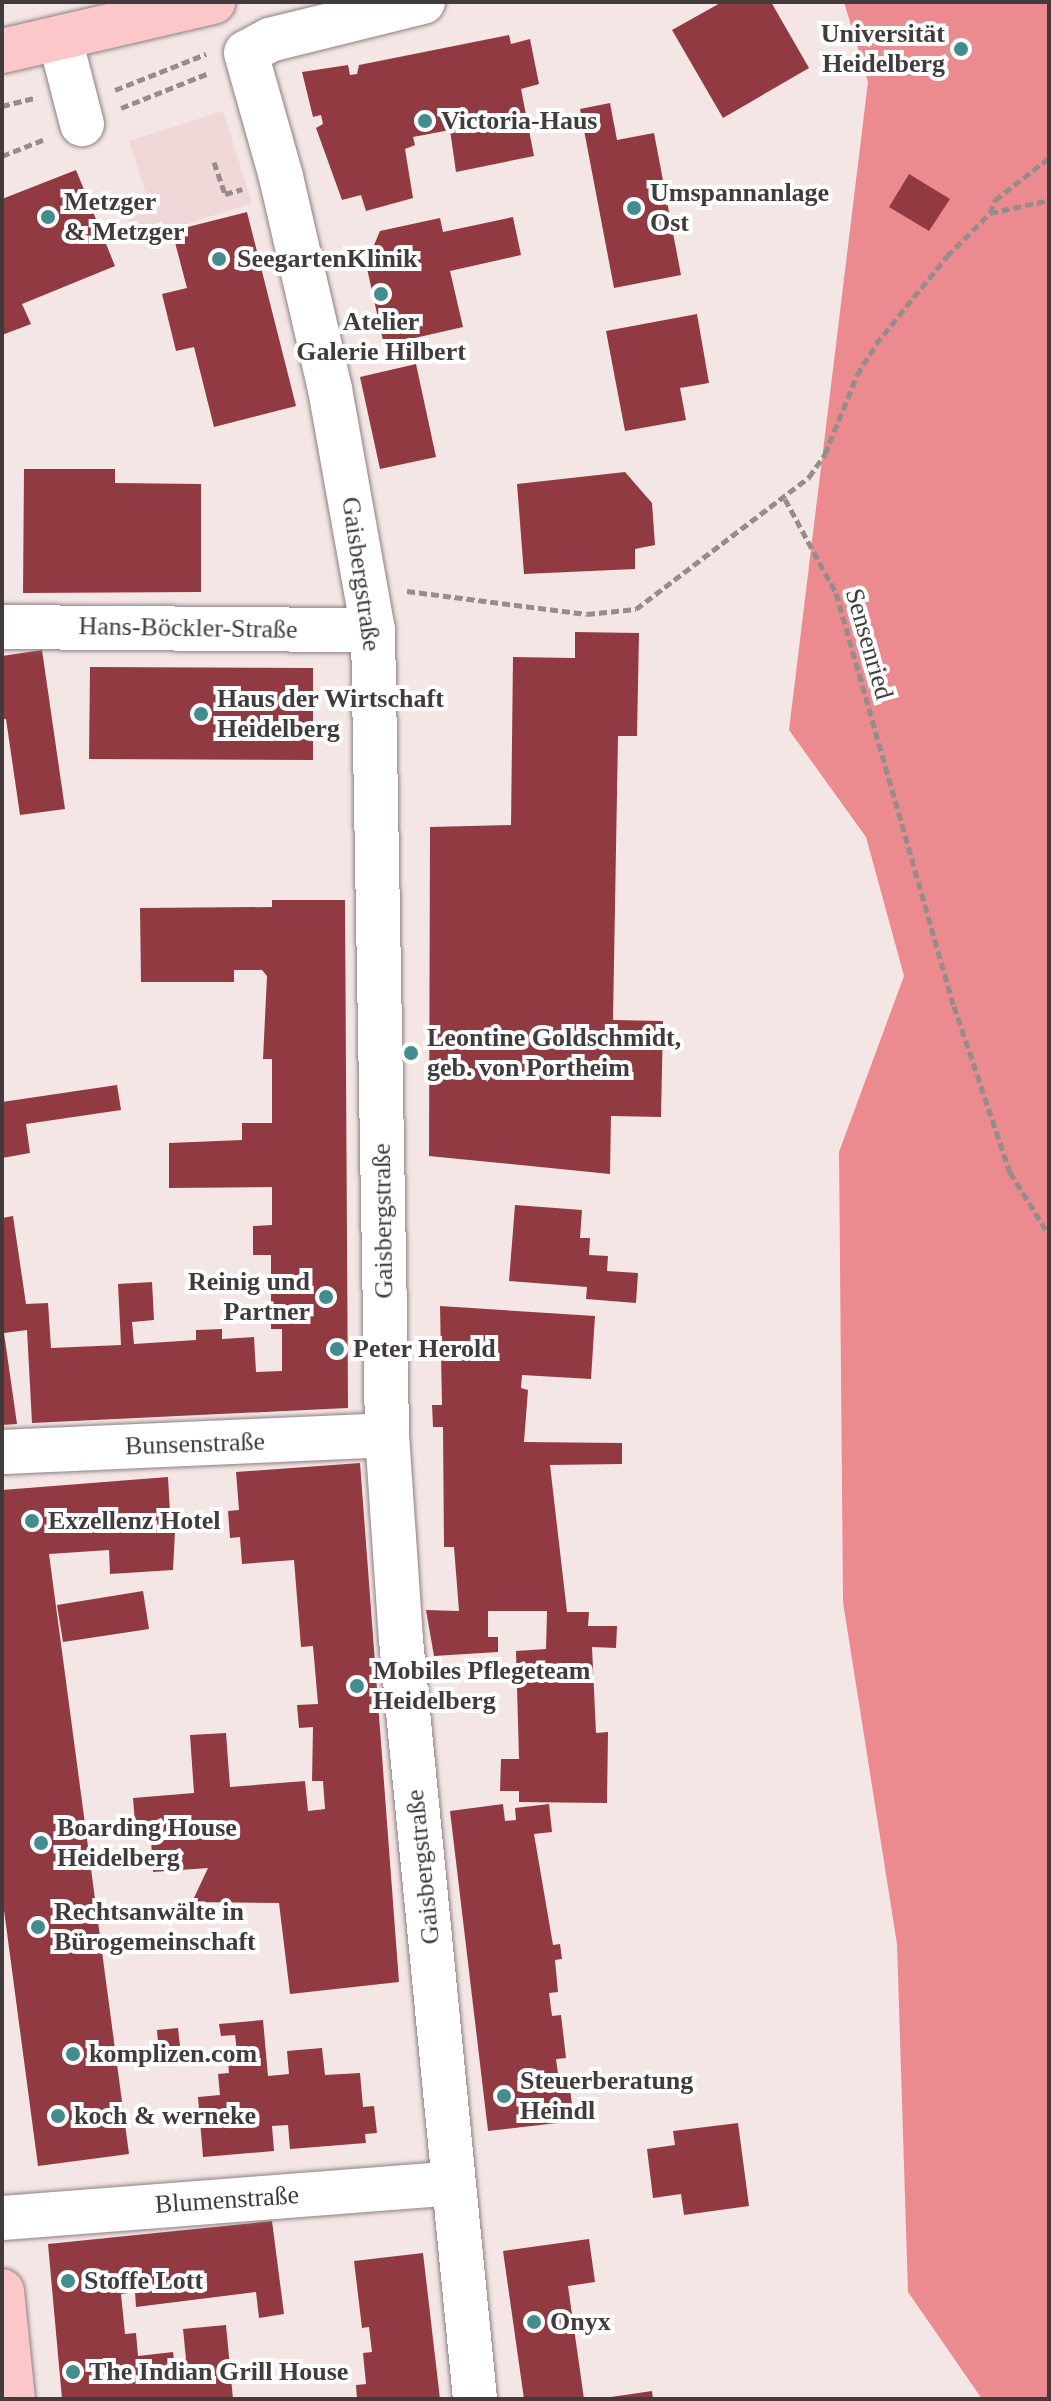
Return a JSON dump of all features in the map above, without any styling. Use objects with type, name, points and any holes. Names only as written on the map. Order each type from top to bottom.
[{"type":"main road","points":[[73,36],[119,2]]},
{"type":"main road","points":[[2,51],[213,2]]},
{"type":"main road","points":[[2,2291],[13,2399]]},
{"type":"street","points":[[231,51],[423,2]]},
{"type":"street","points":[[73,36],[77,109]]},
{"type":"street","name":"Gaisbergstraße","points":[[231,51],[293,224],[373,630],[387,1435],[401,1640],[475,2399]]},
{"type":"street","name":"Hans-Böckler-Straße","points":[[2,627],[373,630]]},
{"type":"street","name":"Bunsenstraße","points":[[2,1452],[387,1435]]},
{"type":"street","name":"Blumenstraße","points":[[2,2218],[453,2183]]},
{"type":"path","points":[[77,109],[114,91],[231,51]]},
{"type":"path","points":[[366,585],[587,614],[636,609],[785,499],[825,454],[857,375],[876,344],[947,256],[990,213],[995,200],[1049,158]]},
{"type":"path","points":[[214,162],[225,194],[242,189]]},
{"type":"path","points":[[990,213],[1049,200]]},
{"type":"path","name":"Sensenried","points":[[785,499],[836,593],[959,1021],[1010,1172],[1049,1235]]},
{"type":"shaded area","points":[[844,2],[1049,2],[1049,2399],[982,2399],[908,2292],[897,1944],[843,1602],[839,1152],[904,976],[866,837],[789,730],[868,82]]},
{"type":"shaded area","name":"SeegartenKlinik","points":[[223,111],[252,203],[134,241],[123,205],[147,197],[129,141]]},
{"type":"building","points":[[722,2],[771,2],[809,68],[723,118],[672,30]]},
{"type":"building","name":"Victoria-Haus","points":[[509,35],[511,44],[530,39],[539,84],[521,89],[534,156],[456,172],[450,130],[413,137],[415,145],[405,149],[413,198],[366,211],[361,195],[342,200],[316,128],[323,124],[321,115],[313,117],[302,72],[348,65],[350,75],[357,74],[359,65]]},
{"type":"building","name":"Umspannanlage Ost","points":[[610,103],[617,140],[654,133],[681,275],[614,288],[580,109]]},
{"type":"building","points":[[76,170],[115,266],[22,304],[31,324],[2,335],[2,199]]},
{"type":"building","points":[[909,174],[950,199],[929,231],[889,207]]},
{"type":"building","name":"SeegartenKlinik","points":[[247,212],[296,406],[214,427],[194,347],[176,351],[162,294],[187,288],[172,231]]},
{"type":"building","points":[[513,217],[521,255],[450,271],[463,327],[384,345],[366,264],[380,231],[440,218],[443,232]]},
{"type":"building","points":[[697,314],[709,383],[680,388],[686,420],[625,431],[606,331]]},
{"type":"building","points":[[416,364],[436,457],[380,469],[360,377]]},
{"type":"building","points":[[24,469],[115,469],[115,483],[201,484],[201,592],[23,593]]},
{"type":"building","points":[[625,472],[652,503],[655,545],[635,549],[635,569],[524,574],[517,484]]},
{"type":"building","points":[[575,632],[639,633],[637,736],[618,736],[613,1020],[663,1021],[661,1117],[611,1116],[610,1174],[429,1156],[430,827],[511,825],[513,657],[575,658]]},
{"type":"building","points":[[42,650],[65,809],[20,815],[6,719],[2,719],[2,656]]},
{"type":"building","name":"Haus der Wirtschaft Heidelberg","points":[[90,667],[313,668],[313,760],[89,759]]},
{"type":"building","points":[[272,900],[345,900],[348,1408],[32,1423],[27,1330],[4,1333],[17,1424],[2,1425],[2,1218],[13,1216],[26,1304],[48,1303],[51,1348],[121,1345],[118,1284],[152,1282],[154,1320],[132,1322],[134,1344],[196,1340],[196,1330],[222,1329],[222,1339],[254,1337],[256,1372],[282,1371],[282,1329],[271,1329],[271,1255],[253,1255],[253,1226],[272,1225],[272,1187],[169,1188],[169,1143],[242,1140],[242,1123],[272,1123],[272,1059],[263,1059],[267,976],[262,970],[234,970],[234,982],[141,982],[140,908],[272,907]]},
{"type":"building","points":[[117,1085],[121,1110],[26,1124],[30,1153],[2,1158],[2,1102]]},
{"type":"building","points":[[515,1205],[582,1210],[580,1238],[590,1238],[589,1255],[608,1256],[607,1271],[638,1273],[636,1303],[586,1299],[587,1287],[509,1281]]},
{"type":"building","points":[[440,1306],[595,1316],[591,1379],[522,1375],[521,1388],[528,1390],[524,1442],[622,1443],[622,1464],[550,1465],[567,1612],[589,1612],[588,1626],[617,1626],[616,1648],[592,1647],[596,1733],[608,1732],[607,1803],[519,1802],[519,1791],[500,1791],[501,1759],[519,1759],[516,1651],[546,1649],[547,1611],[488,1611],[488,1637],[498,1637],[498,1652],[434,1656],[426,1610],[459,1611],[454,1547],[444,1547],[443,1427],[433,1427],[432,1405],[442,1405]]},
{"type":"building","points":[[360,1463],[399,1982],[290,1994],[279,1903],[192,1902],[208,1868],[153,1872],[150,1823],[135,1823],[133,1798],[194,1793],[190,1735],[226,1733],[230,1787],[305,1781],[308,1811],[325,1809],[323,1781],[312,1781],[313,1727],[299,1728],[297,1705],[318,1704],[313,1646],[301,1647],[294,1560],[242,1564],[240,1537],[230,1538],[228,1511],[239,1510],[236,1472]]},
{"type":"building","points":[[168,1477],[170,1513],[176,1512],[173,1570],[110,1574],[109,1550],[49,1554],[129,2154],[38,2166],[2,1895],[2,1490]]},
{"type":"building","points":[[143,1591],[149,1629],[63,1642],[57,1605]]},
{"type":"building","points":[[503,1804],[505,1821],[516,1820],[515,1808],[549,1804],[552,1832],[534,1834],[553,1945],[560,1944],[562,1959],[555,1960],[558,1992],[549,1993],[552,2016],[561,2015],[566,2058],[556,2059],[559,2081],[569,2080],[574,2121],[488,2131],[450,1811]]},
{"type":"building","points":[[263,2020],[268,2076],[289,2074],[287,2051],[322,2048],[325,2075],[360,2073],[363,2107],[374,2106],[377,2133],[365,2134],[366,2143],[290,2149],[288,2125],[272,2126],[274,2151],[203,2157],[198,2097],[220,2095],[218,2074],[229,2073],[228,2061],[238,2060],[235,2035],[221,2036],[219,2024]]},
{"type":"building","points":[[178,2028],[182,2064],[160,2066],[157,2030]]},
{"type":"building","points":[[738,2123],[749,2206],[684,2215],[681,2194],[653,2198],[647,2149],[675,2145],[673,2131]]},
{"type":"building","points":[[272,2221],[284,2314],[259,2318],[256,2292],[136,2307],[135,2292],[121,2294],[125,2334],[136,2333],[138,2356],[173,2352],[174,2360],[186,2359],[183,2329],[226,2325],[233,2399],[62,2399],[48,2244]]},
{"type":"building","points":[[589,2239],[595,2282],[568,2286],[584,2399],[524,2399],[503,2251]]},
{"type":"building","points":[[423,2253],[440,2399],[357,2399],[356,2385],[366,2384],[363,2353],[372,2352],[369,2327],[362,2328],[354,2261]]},
{"type":"building","points":[[652,2391],[653,2399],[611,2399],[611,2397]]},
{"type":"place","name":"Universität Heidelberg","points":[[961,49]]},
{"type":"place","name":"Victoria-Haus","points":[[425,121]]},
{"type":"place","name":"Umspannanlage Ost","points":[[634,208]]},
{"type":"place","name":"Metzger & Metzger","points":[[48,217]]},
{"type":"place","name":"SeegartenKlinik","points":[[219,259]]},
{"type":"place","name":"Atelier Galerie Hilbert","points":[[381,294]]},
{"type":"place","name":"Haus der Wirtschaft Heidelberg","points":[[201,714]]},
{"type":"place","name":"Leontine Goldschmidt, geb. von Portheim","points":[[411,1053]]},
{"type":"place","name":"Reinig und Partner","points":[[326,1297]]},
{"type":"place","name":"Peter Herold","points":[[337,1349]]},
{"type":"place","name":"Exzellenz Hotel","points":[[32,1521]]},
{"type":"place","name":"Mobiles Pflegeteam Heidelberg","points":[[357,1686]]},
{"type":"place","name":"Boarding House Heidelberg","points":[[41,1843]]},
{"type":"place","name":"Rechtsanwälte in Bürogemeinschaft","points":[[38,1927]]},
{"type":"place","name":"komplizen.com","points":[[73,2054]]},
{"type":"place","name":"Steuerberatung Heindl","points":[[504,2096]]},
{"type":"place","name":"koch & werneke","points":[[58,2116]]},
{"type":"place","name":"Stoffe Lott","points":[[68,2281]]},
{"type":"place","name":"Onyx","points":[[534,2322]]},
{"type":"place","name":"The Indian Grill House","points":[[73,2372]]}]
